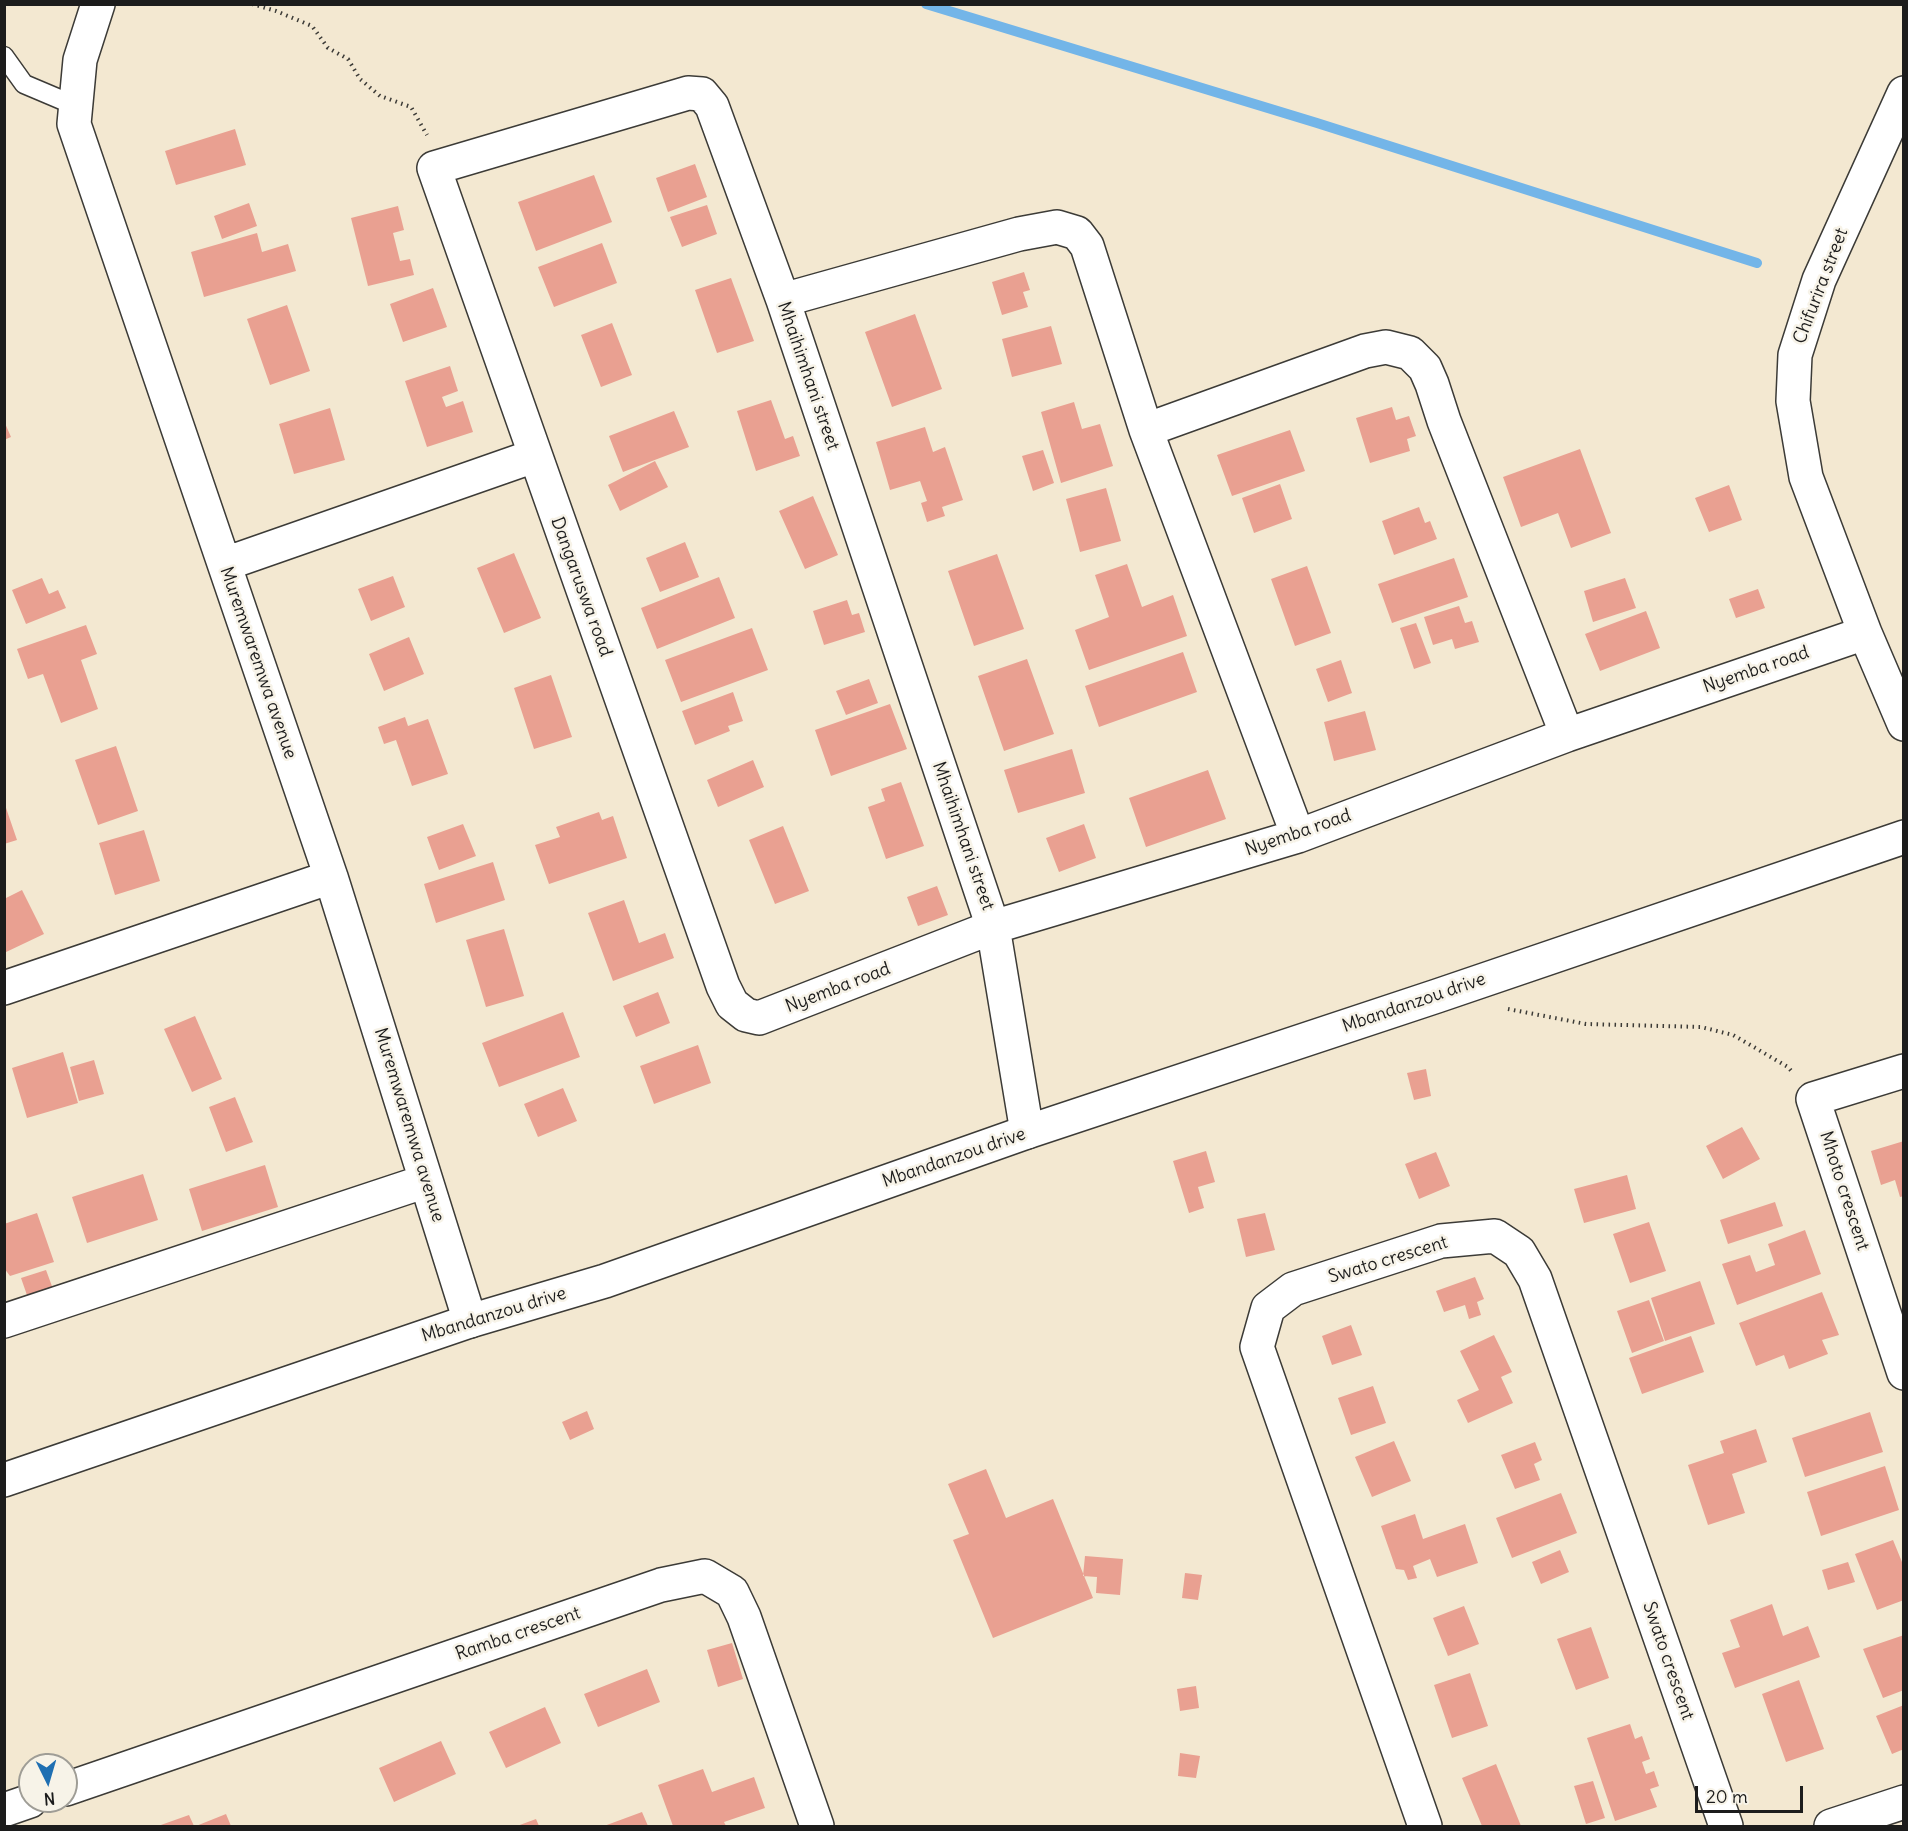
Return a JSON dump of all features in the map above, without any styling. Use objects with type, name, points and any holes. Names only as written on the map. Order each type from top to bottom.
[{"type":"street","name":"Muremwaremwa avenue","points":[[98,4],[80,60],[74,124],[331,877],[470,1321]]},
{"type":"street","name":"Mhaihimhani street","points":[[434,168],[688,93],[702,94],[712,106],[783,300],[993,927],[1027,1132]]},
{"type":"street","name":"Chifurira street","points":[[1904,93],[1819,280],[1796,355],[1793,402],[1806,477],[1865,633],[1904,724]]},
{"type":"street","name":"Dangaruswa road","points":[[434,168],[534,456],[723,986],[732,1004]]},
{"type":"street","points":[[783,300],[1019,234],[1057,227],[1077,233],[1087,246],[1146,430],[1298,836]]},
{"type":"street","points":[[1146,430],[1365,351],[1386,347],[1410,353],[1425,368],[1432,384],[1444,421],[1568,735]]},
{"type":"street","points":[[225,564],[534,456]]},
{"type":"street","name":"Nyemba road","points":[[732,1004],[746,1015],[759,1018],[993,927],[1298,836],[1568,735],[1865,633]]},
{"type":"street","name":"Mbandanzou drive","points":[[4,1480],[470,1321],[604,1281],[1027,1132],[1437,996],[1904,837]]},
{"type":"street","points":[[4,988],[331,877]]},
{"type":"street","points":[[1814,1099],[1904,1071]]},
{"type":"street","name":"Mhoto crescent","points":[[1814,1099],[1904,1373]]},
{"type":"street","points":[[4,1321],[426,1181]]},
{"type":"street","name":"Swato crescent","points":[[1425,1827],[1257,1347],[1268,1308],[1293,1289],[1441,1240],[1495,1236],[1519,1252],[1535,1279],[1726,1827]]},
{"type":"street","name":"Ramba crescent","points":[[78,1785],[661,1585],[705,1576],[732,1592],[744,1617],[817,1827]]},
{"type":"street","points":[[1831,1827],[1904,1802]]},
{"type":"lane","points":[[4,56],[24,84],[76,106]]},
{"type":"path","points":[[252,4],[312,26],[328,48],[348,59],[360,79],[380,96],[411,108],[427,134],[434,168]]},
{"type":"path","points":[[1506,1009],[1586,1024],[1701,1027],[1733,1035],[1788,1067],[1814,1099]]},
{"type":"building","points":[[235,129],[246,165],[176,185],[165,151]]},
{"type":"building","points":[[695,164],[707,197],[668,212],[656,178]]},
{"type":"building","points":[[594,175],[612,222],[536,251],[518,202]]},
{"type":"building","points":[[249,203],[257,226],[222,239],[214,216]]},
{"type":"building","points":[[707,205],[717,234],[682,247],[670,217]]},
{"type":"building","points":[[398,206],[404,230],[393,233],[400,261],[410,259],[414,275],[368,286],[351,218]]},
{"type":"building","points":[[257,233],[262,252],[288,244],[296,271],[204,297],[191,252]]},
{"type":"building","points":[[602,243],[617,283],[554,307],[538,267]]},
{"type":"building","points":[[1024,272],[1030,290],[1023,292],[1028,307],[1002,315],[992,282]]},
{"type":"building","points":[[731,278],[754,341],[717,353],[695,290]]},
{"type":"building","points":[[433,288],[447,327],[403,342],[390,304]]},
{"type":"building","points":[[287,305],[310,371],[270,385],[247,319]]},
{"type":"building","points":[[915,314],[942,389],[892,407],[865,332]]},
{"type":"building","points":[[612,323],[632,375],[601,387],[581,335]]},
{"type":"building","points":[[1051,326],[1062,364],[1012,377],[1002,339]]},
{"type":"building","points":[[450,366],[458,391],[442,397],[446,407],[463,401],[473,432],[427,447],[405,381]]},
{"type":"building","points":[[771,400],[785,439],[793,436],[800,456],[756,471],[737,411]]},
{"type":"building","points":[[1074,402],[1082,429],[1100,424],[1113,466],[1061,483],[1041,412]]},
{"type":"building","points":[[1392,407],[1396,420],[1409,416],[1416,436],[1407,439],[1410,451],[1370,463],[1356,418]]},
{"type":"building","points":[[330,408],[345,460],[294,474],[279,424]]},
{"type":"building","points":[[674,411],[689,447],[623,472],[609,436]]},
{"type":"building","points":[[4,421],[11,437],[4,440]]},
{"type":"building","points":[[925,427],[933,452],[945,447],[963,500],[942,507],[945,516],[927,522],[921,503],[927,501],[920,481],[890,490],[876,442]]},
{"type":"building","points":[[1290,430],[1305,471],[1232,496],[1217,455]]},
{"type":"building","points":[[1580,449],[1611,533],[1571,548],[1558,513],[1521,527],[1503,477]]},
{"type":"building","points":[[1043,450],[1054,483],[1033,491],[1022,456]]},
{"type":"building","points":[[655,461],[668,487],[620,511],[608,485]]},
{"type":"building","points":[[1280,484],[1292,519],[1254,533],[1242,498]]},
{"type":"building","points":[[1729,485],[1742,520],[1709,532],[1695,498]]},
{"type":"building","points":[[1106,488],[1121,541],[1080,552],[1066,499]]},
{"type":"building","points":[[813,496],[838,555],[805,569],[779,511]]},
{"type":"building","points":[[1419,507],[1425,523],[1430,521],[1437,539],[1394,555],[1382,521]]},
{"type":"building","points":[[685,542],[699,577],[660,592],[646,558]]},
{"type":"building","points":[[514,553],[541,618],[504,633],[477,568]]},
{"type":"building","points":[[997,554],[1024,629],[974,646],[948,571]]},
{"type":"building","points":[[1454,558],[1468,597],[1392,623],[1378,584]]},
{"type":"building","points":[[1127,564],[1142,607],[1173,595],[1187,636],[1089,670],[1075,630],[1109,617],[1095,575]]},
{"type":"building","points":[[1307,566],[1331,633],[1295,646],[1271,579]]},
{"type":"building","points":[[393,576],[405,607],[371,621],[358,589]]},
{"type":"building","points":[[719,577],[735,618],[657,649],[641,608]]},
{"type":"building","points":[[42,578],[49,594],[58,590],[66,608],[26,624],[12,590]]},
{"type":"building","points":[[1625,578],[1636,608],[1593,622],[1584,591]]},
{"type":"building","points":[[1758,589],[1765,608],[1736,618],[1729,599]]},
{"type":"building","points":[[847,600],[852,615],[859,613],[865,632],[824,645],[813,611]]},
{"type":"building","points":[[1459,606],[1465,623],[1472,621],[1479,642],[1455,649],[1452,639],[1433,645],[1424,617]]},
{"type":"building","points":[[1646,611],[1660,648],[1600,671],[1585,634]]},
{"type":"building","points":[[1416,623],[1431,663],[1414,669],[1400,628]]},
{"type":"building","points":[[86,625],[97,654],[81,660],[98,709],[61,723],[43,674],[28,679],[17,649]]},
{"type":"building","points":[[752,628],[768,670],[681,702],[665,660]]},
{"type":"building","points":[[409,637],[424,674],[384,691],[369,654]]},
{"type":"building","points":[[1183,652],[1197,692],[1099,727],[1085,686]]},
{"type":"building","points":[[1027,659],[1054,734],[1004,751],[978,676]]},
{"type":"building","points":[[1341,660],[1352,693],[1328,702],[1316,669]]},
{"type":"building","points":[[551,675],[572,737],[534,749],[514,688]]},
{"type":"building","points":[[869,679],[878,703],[846,715],[836,691]]},
{"type":"building","points":[[733,692],[743,721],[728,726],[730,731],[695,745],[682,711]]},
{"type":"building","points":[[890,704],[907,749],[831,776],[815,730]]},
{"type":"building","points":[[1365,711],[1376,750],[1334,761],[1324,722]]},
{"type":"building","points":[[405,717],[408,726],[428,719],[448,774],[412,786],[396,740],[384,744],[378,727]]},
{"type":"building","points":[[116,746],[138,811],[98,825],[75,760]]},
{"type":"building","points":[[1072,749],[1085,793],[1018,813],[1004,770]]},
{"type":"building","points":[[753,760],[764,787],[718,807],[707,780]]},
{"type":"building","points":[[1208,770],[1226,819],[1146,847],[1129,798]]},
{"type":"building","points":[[901,782],[924,846],[886,859],[868,807],[885,801],[881,789]]},
{"type":"building","points":[[4,802],[17,840],[4,844]]},
{"type":"building","points":[[599,812],[602,820],[613,816],[627,858],[549,884],[535,845],[560,837],[556,827]]},
{"type":"building","points":[[463,824],[476,856],[439,870],[427,837]]},
{"type":"building","points":[[1084,824],[1096,858],[1059,872],[1046,838]]},
{"type":"building","points":[[783,826],[809,891],[775,904],[749,840]]},
{"type":"building","points":[[144,830],[160,881],[115,895],[99,843]]},
{"type":"building","points":[[493,862],[505,900],[436,923],[424,884]]},
{"type":"building","points":[[937,886],[948,915],[918,926],[907,897]]},
{"type":"building","points":[[22,890],[44,934],[4,953],[4,899]]},
{"type":"building","points":[[624,900],[639,943],[665,933],[674,958],[613,981],[588,913]]},
{"type":"building","points":[[504,929],[524,996],[486,1007],[466,940]]},
{"type":"building","points":[[658,992],[670,1023],[636,1037],[623,1006]]},
{"type":"building","points":[[563,1012],[580,1057],[499,1087],[482,1043]]},
{"type":"building","points":[[195,1016],[222,1079],[192,1092],[164,1029]]},
{"type":"building","points":[[698,1045],[711,1083],[654,1104],[640,1066]]},
{"type":"building","points":[[63,1052],[78,1103],[27,1118],[12,1068]]},
{"type":"building","points":[[94,1060],[104,1094],[79,1101],[70,1067]]},
{"type":"building","points":[[1426,1069],[1431,1096],[1414,1100],[1407,1073]]},
{"type":"building","points":[[563,1088],[577,1121],[538,1137],[524,1104]]},
{"type":"building","points":[[235,1097],[253,1142],[226,1152],[209,1107]]},
{"type":"building","points":[[1742,1127],[1760,1159],[1723,1179],[1706,1146]]},
{"type":"building","points":[[1904,1141],[1904,1196],[1900,1197],[1895,1180],[1881,1185],[1871,1151]]},
{"type":"building","points":[[1206,1151],[1215,1182],[1198,1187],[1204,1208],[1189,1213],[1173,1161]]},
{"type":"building","points":[[1436,1152],[1450,1186],[1419,1199],[1405,1164]]},
{"type":"building","points":[[265,1165],[278,1207],[202,1231],[189,1189]]},
{"type":"building","points":[[143,1174],[158,1220],[87,1243],[72,1197]]},
{"type":"building","points":[[1627,1175],[1636,1209],[1584,1223],[1574,1189]]},
{"type":"building","points":[[1775,1202],[1783,1226],[1728,1244],[1720,1220]]},
{"type":"building","points":[[37,1213],[54,1262],[10,1276],[4,1268],[4,1224]]},
{"type":"building","points":[[1265,1213],[1275,1250],[1246,1257],[1237,1219]]},
{"type":"building","points":[[1649,1222],[1666,1271],[1630,1283],[1613,1234]]},
{"type":"building","points":[[1805,1230],[1821,1274],[1737,1305],[1722,1264],[1750,1255],[1756,1272],[1775,1265],[1768,1244]]},
{"type":"building","points":[[46,1270],[53,1289],[28,1298],[21,1278]]},
{"type":"building","points":[[1475,1277],[1484,1299],[1477,1302],[1481,1315],[1469,1319],[1465,1305],[1444,1312],[1436,1291]]},
{"type":"building","points":[[1700,1281],[1715,1324],[1665,1341],[1651,1298]]},
{"type":"building","points":[[1822,1292],[1839,1335],[1822,1340],[1828,1354],[1789,1369],[1784,1355],[1756,1366],[1739,1323]]},
{"type":"building","points":[[1649,1300],[1664,1341],[1632,1353],[1617,1311]]},
{"type":"building","points":[[1351,1325],[1362,1355],[1332,1365],[1322,1336]]},
{"type":"building","points":[[1494,1335],[1512,1372],[1501,1377],[1513,1403],[1468,1423],[1457,1400],[1479,1390],[1460,1351]]},
{"type":"building","points":[[1691,1336],[1704,1372],[1642,1394],[1629,1358]]},
{"type":"building","points":[[1373,1386],[1386,1423],[1351,1435],[1338,1398]]},
{"type":"building","points":[[587,1411],[594,1429],[570,1440],[562,1422]]},
{"type":"building","points":[[1870,1412],[1883,1452],[1805,1477],[1792,1438]]},
{"type":"building","points":[[1756,1429],[1767,1462],[1732,1474],[1745,1513],[1708,1525],[1688,1465],[1724,1453],[1720,1441]]},
{"type":"building","points":[[1394,1441],[1411,1481],[1372,1497],[1355,1457]]},
{"type":"building","points":[[1535,1442],[1542,1460],[1534,1464],[1540,1480],[1515,1489],[1501,1455]]},
{"type":"building","points":[[1885,1466],[1899,1510],[1821,1536],[1807,1492]]},
{"type":"building","points":[[986,1469],[1006,1518],[1053,1499],[1093,1598],[993,1638],[953,1540],[969,1534],[948,1484]]},
{"type":"building","points":[[1561,1493],[1577,1533],[1512,1558],[1496,1518]]},
{"type":"building","points":[[1415,1514],[1423,1539],[1465,1524],[1478,1563],[1437,1577],[1430,1559],[1413,1566],[1417,1578],[1408,1580],[1404,1570],[1396,1569],[1381,1526]]},
{"type":"building","points":[[1893,1540],[1904,1567],[1904,1600],[1877,1610],[1855,1554]]},
{"type":"building","points":[[1560,1550],[1569,1572],[1541,1584],[1532,1562]]},
{"type":"building","points":[[1085,1556],[1123,1559],[1120,1595],[1096,1593],[1097,1577],[1083,1576]]},
{"type":"building","points":[[1848,1562],[1855,1582],[1828,1590],[1822,1570]]},
{"type":"building","points":[[1185,1573],[1202,1575],[1198,1600],[1182,1598]]},
{"type":"building","points":[[1772,1604],[1783,1636],[1808,1626],[1820,1657],[1735,1688],[1722,1653],[1740,1647],[1730,1620]]},
{"type":"building","points":[[1464,1606],[1479,1644],[1448,1656],[1433,1618]]},
{"type":"building","points":[[1591,1627],[1609,1678],[1576,1690],[1557,1639]]},
{"type":"building","points":[[1904,1635],[1904,1690],[1883,1698],[1863,1649]]},
{"type":"building","points":[[732,1643],[743,1679],[718,1687],[707,1650]]},
{"type":"building","points":[[647,1669],[660,1702],[598,1727],[584,1694]]},
{"type":"building","points":[[1470,1673],[1488,1726],[1452,1738],[1434,1685]]},
{"type":"building","points":[[1799,1680],[1824,1749],[1786,1762],[1762,1694]]},
{"type":"building","points":[[1196,1686],[1199,1708],[1180,1711],[1177,1689]]},
{"type":"building","points":[[1904,1705],[1904,1749],[1892,1754],[1876,1716]]},
{"type":"building","points":[[545,1707],[561,1743],[506,1768],[489,1732]]},
{"type":"building","points":[[1630,1724],[1635,1739],[1642,1736],[1650,1759],[1642,1762],[1646,1774],[1654,1771],[1659,1786],[1650,1789],[1657,1807],[1615,1821],[1587,1738]]},
{"type":"building","points":[[441,1741],[456,1774],[394,1802],[379,1768]]},
{"type":"building","points":[[1180,1753],[1200,1756],[1196,1778],[1178,1776]]},
{"type":"building","points":[[1496,1764],[1521,1826],[1482,1826],[1462,1778]]},
{"type":"building","points":[[703,1769],[712,1792],[754,1777],[765,1808],[724,1822],[726,1826],[673,1826],[658,1785]]},
{"type":"building","points":[[1593,1781],[1605,1818],[1586,1824],[1574,1786]]},
{"type":"building","points":[[642,1812],[648,1826],[604,1826]]},
{"type":"building","points":[[226,1814],[231,1826],[196,1826]]},
{"type":"building","points":[[189,1815],[194,1826],[158,1826]]},
{"type":"building","points":[[536,1819],[539,1826],[517,1826]]},
{"type":"waterway","points":[[926,4],[1317,123],[1757,263]]}]
